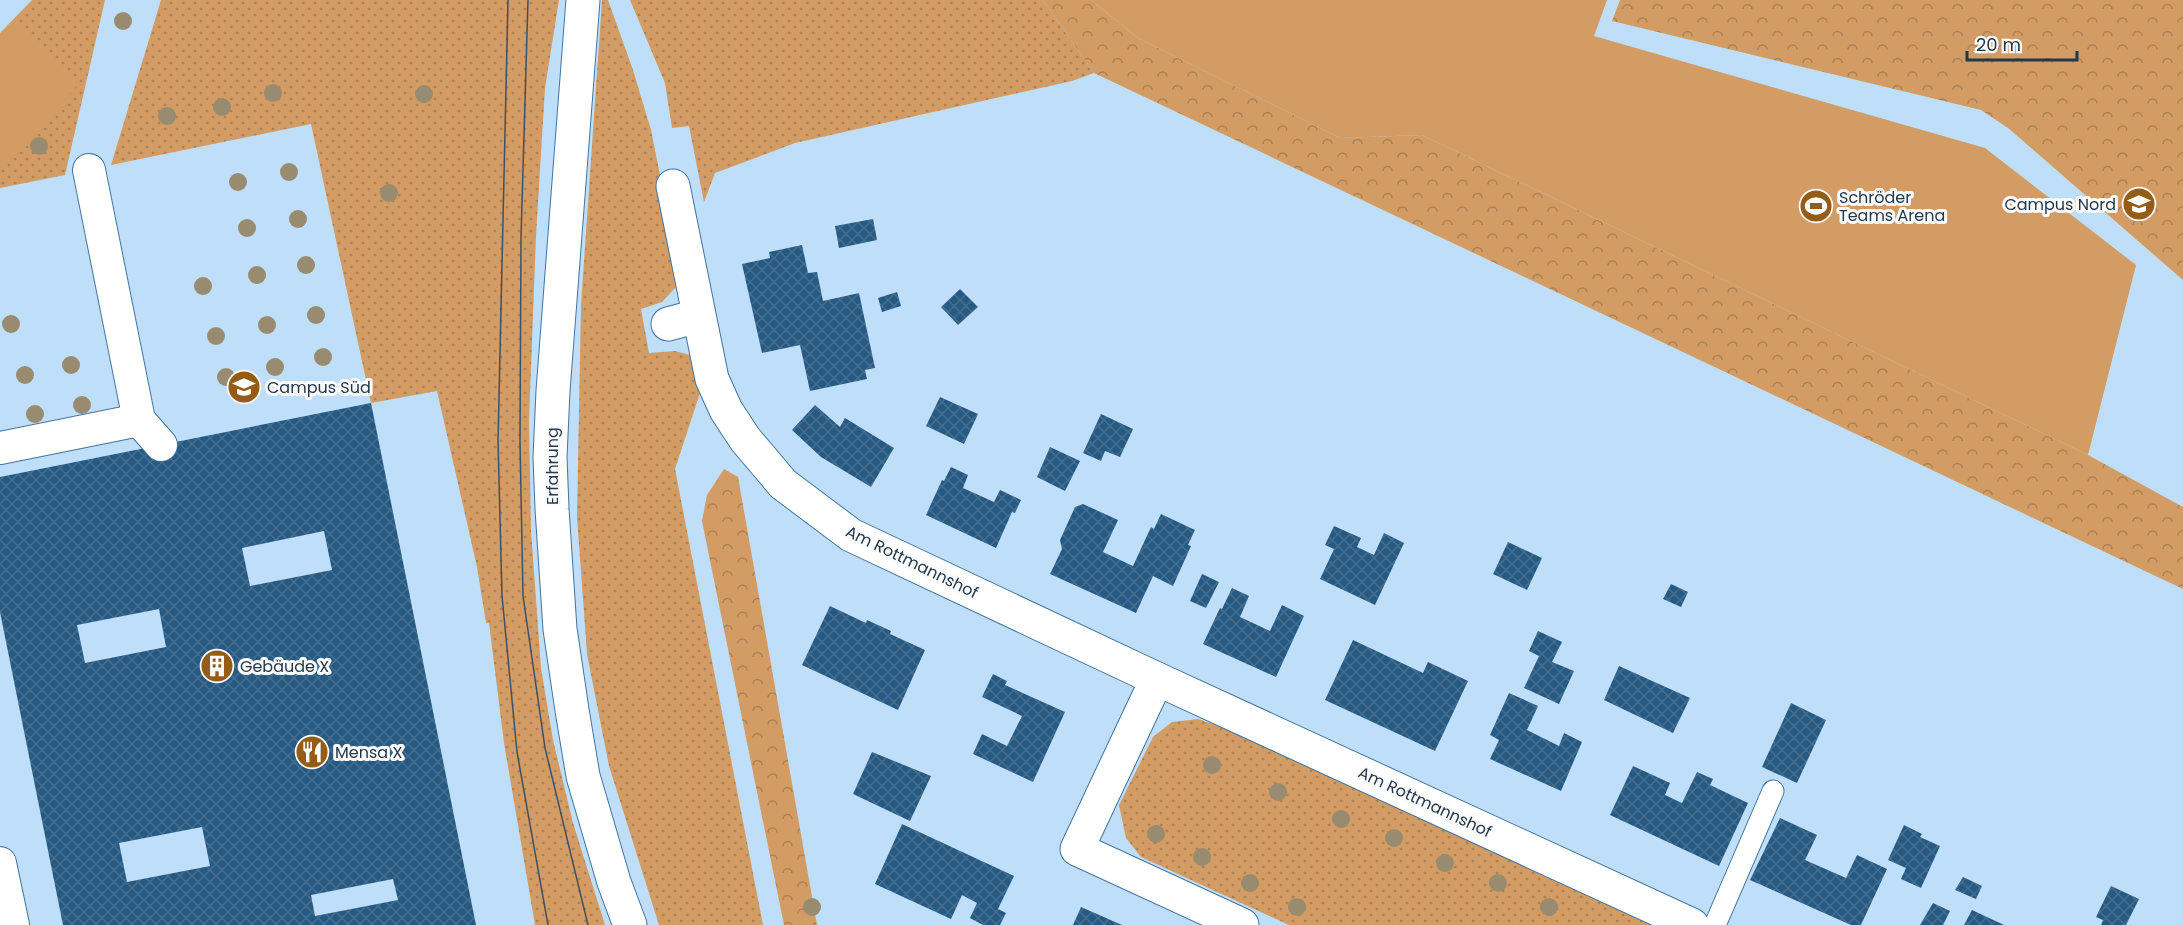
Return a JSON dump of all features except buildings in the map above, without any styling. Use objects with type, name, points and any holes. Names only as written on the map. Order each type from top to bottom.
[{"type":"street","name":"Erfahrung","points":[[583,0],[553,391],[550,457],[553,519],[561,629],[581,765],[614,882],[630,925]]},
{"type":"street","points":[[88,170],[139,420],[162,445]]},
{"type":"street","name":"Am Rottmannshof","points":[[673,186],[683,320],[726,410],[745,439],[783,483],[851,535],[1157,679],[1692,925]]},
{"type":"street","points":[[0,448],[139,420]]},
{"type":"street","points":[[1157,679],[1077,849],[1242,925]]},
{"type":"street","points":[[0,863],[13,925]]},
{"type":"lane","points":[[1715,925],[1773,791]]},
{"type":"green space","points":[[32,0],[105,0],[65,175],[0,188],[0,33]]},
{"type":"green space","points":[[161,0],[559,0],[545,88],[536,236],[529,421],[531,531],[541,668],[553,740],[573,823],[605,925],[535,925],[504,743],[489,623],[486,623],[477,567],[437,391],[371,403],[311,124],[111,165]]},
{"type":"green space","points":[[602,0],[608,0],[651,130],[678,265],[677,286],[662,302],[641,309],[649,353],[675,351],[690,355],[700,371],[700,393],[675,469],[763,925],[659,925],[609,766],[587,654],[577,517],[581,305]]},
{"type":"green space","points":[[630,0],[1043,0],[1094,73],[1072,81],[795,143],[715,173],[704,202],[689,126],[672,128],[665,83]]},
{"type":"green space","points":[[1043,0],[1091,0],[1138,38],[1340,138],[1422,135],[2088,455],[2183,507],[2183,589],[1094,73]]},
{"type":"green space","name":"Schröder Teams Arena","points":[[1091,0],[1607,0],[1594,36],[1985,148],[2136,265],[2088,455],[1422,135],[1340,138],[1138,38]]},
{"type":"green space","name":"Campus Nord","points":[[1620,0],[2183,0],[2183,280],[2008,128],[1981,110],[1612,21]]},
{"type":"green space","points":[[16,23],[79,84],[0,167],[0,39]]},
{"type":"green space","points":[[724,469],[738,477],[817,925],[784,925],[702,521],[707,495]]},
{"type":"green space","points":[[1198,719],[1236,732],[1652,925],[1289,925],[1141,857],[1126,838],[1119,805],[1153,737],[1172,722]]},
{"type":"tram line","points":[[508,0],[498,441],[502,596],[517,752],[548,925]]},
{"type":"tram line","points":[[528,0],[521,237],[520,442],[523,596],[545,748],[588,925]]},
{"type":"place","name":"Campus Nord","points":[[2139,204]]},
{"type":"place","name":"Schröder Teams Arena","points":[[1816,206]]},
{"type":"place","name":"Campus Süd","points":[[244,387]]},
{"type":"place","name":"Gebäude X","points":[[217,666]]},
{"type":"place","name":"Mensa X","points":[[312,752]]}]
